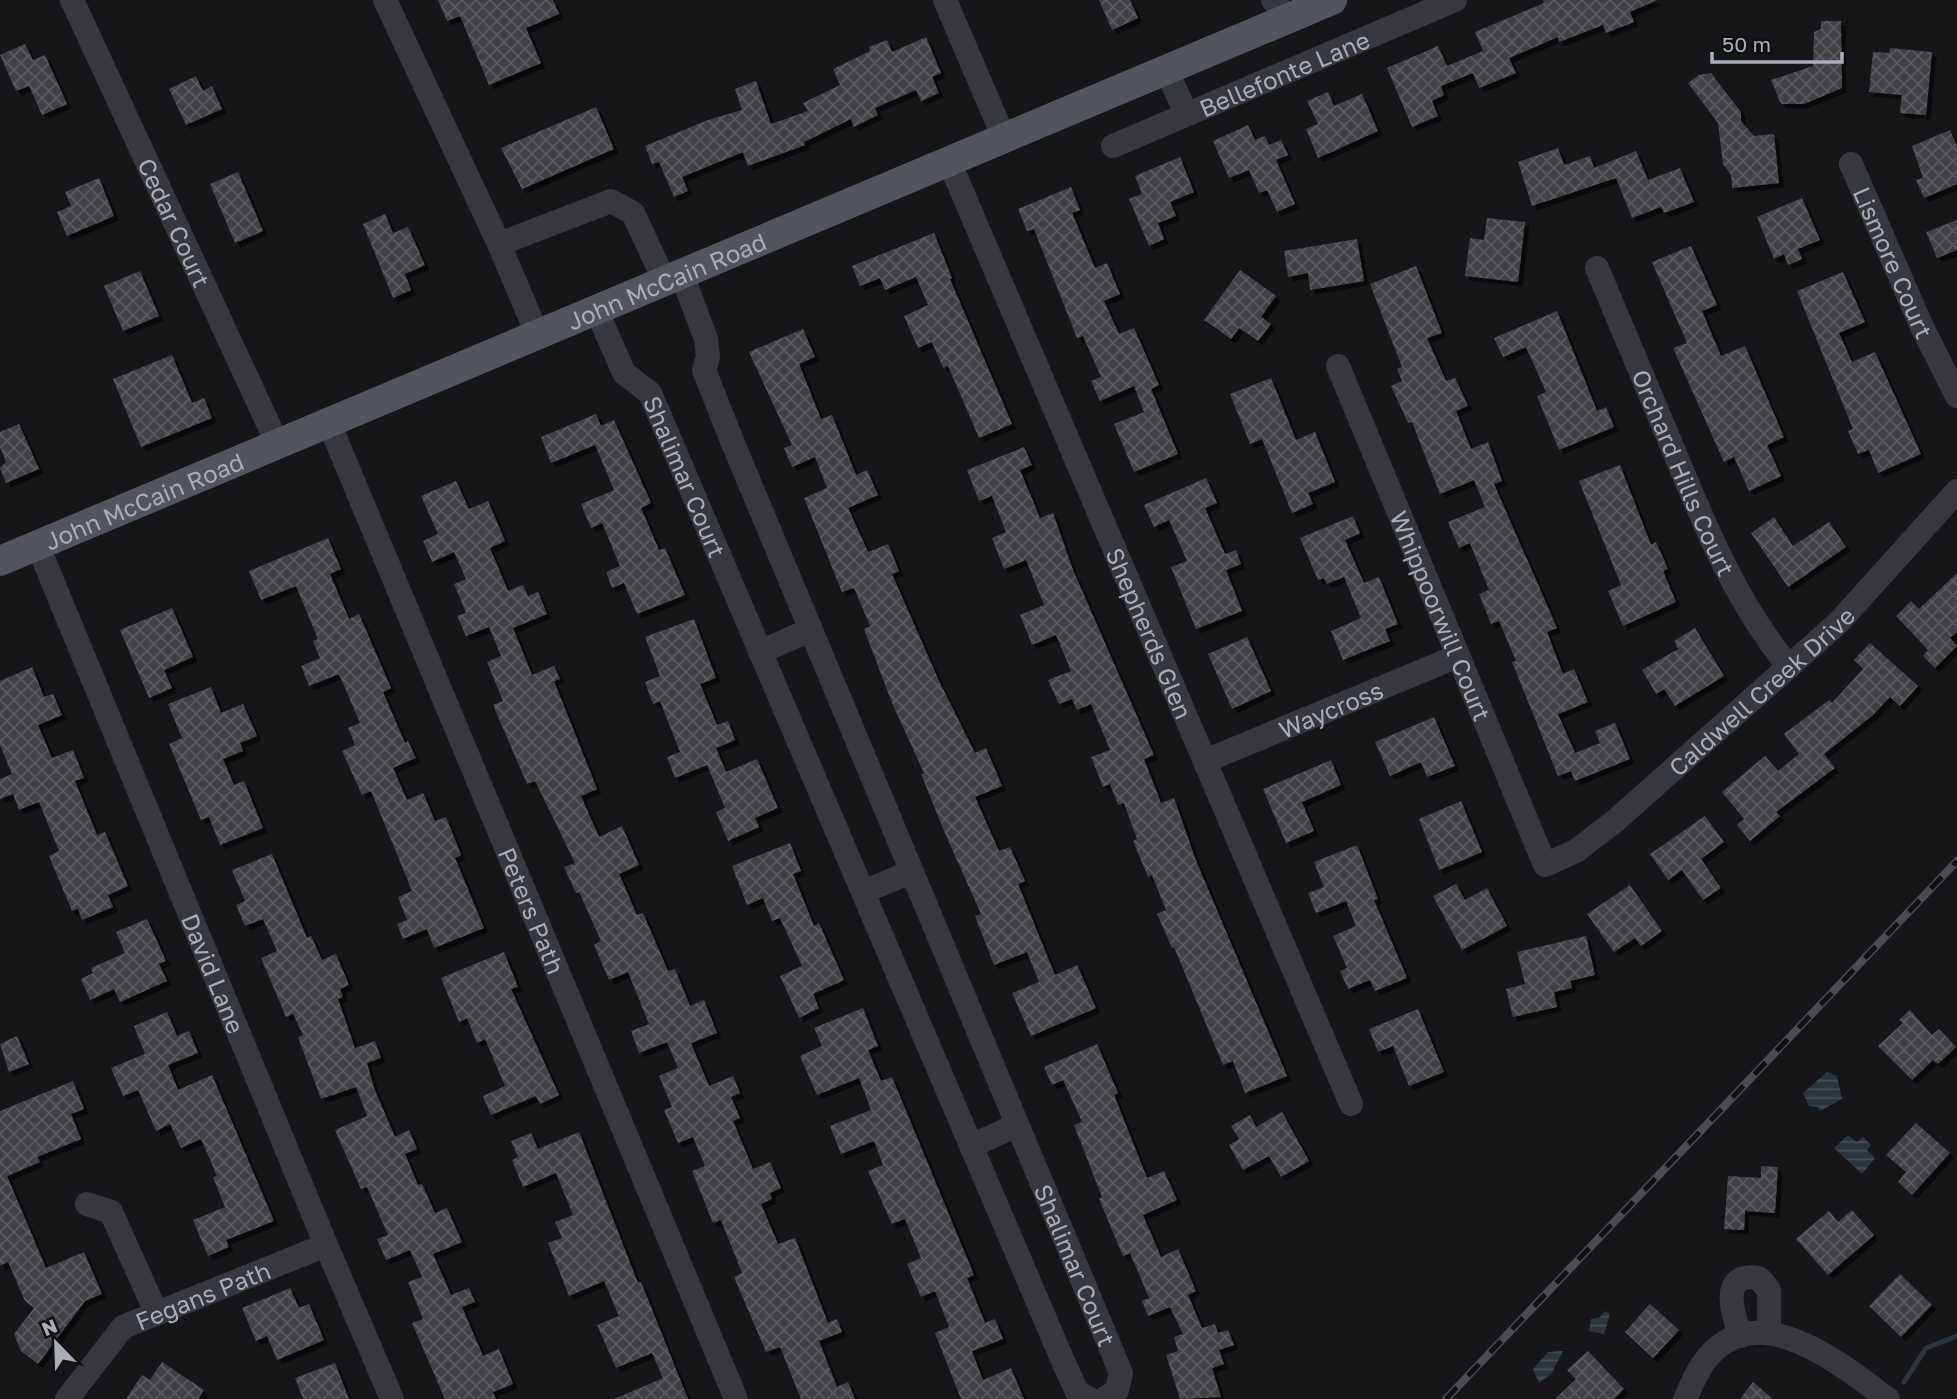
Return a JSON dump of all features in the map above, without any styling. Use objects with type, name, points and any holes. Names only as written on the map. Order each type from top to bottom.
[{"type":"main road","name":"John McCain Road","points":[[0,561],[1166,69],[1280,9],[1332,0]]},
{"type":"street","name":"Cedar Court","points":[[72,0],[278,445]]},
{"type":"street","points":[[385,0],[499,244],[538,336]]},
{"type":"street","points":[[945,0],[1004,138]]},
{"type":"street","name":"Bellefonte Lane","points":[[1113,146],[1455,0]]},
{"type":"street","points":[[1166,69],[1186,113]]},
{"type":"street","name":"Shepherds Glen","points":[[949,161],[1351,1104]]},
{"type":"street","name":"Lismore Court","points":[[1851,164],[1922,327],[1957,396]]},
{"type":"street","name":"Shalimar Court","points":[[499,244],[611,201],[632,213],[706,339],[708,357],[704,370],[1121,1373],[1117,1390],[1104,1399]]},
{"type":"street","name":"Orchard Hills Court","points":[[1597,268],[1702,518],[1738,595],[1758,628],[1788,667]]},
{"type":"street","name":"Shalimar Court","points":[[597,311],[624,373],[650,394],[1077,1392],[1090,1399]]},
{"type":"street","name":"Whippoorwill Court","points":[[1338,366],[1545,865]]},
{"type":"street","name":"Peters Path","points":[[328,423],[736,1399]]},
{"type":"street","name":"Caldwell Creek Drive","points":[[1545,865],[1576,851],[1615,821],[1839,622],[1957,491]]},
{"type":"street","name":"David Lane","points":[[38,547],[392,1399]]},
{"type":"street","points":[[760,652],[810,630]]},
{"type":"street","name":"Waycross","points":[[1205,761],[1458,656]]},
{"type":"street","points":[[863,892],[911,872]]},
{"type":"street","points":[[971,1146],[1017,1125]]},
{"type":"street","points":[[87,1203],[111,1212],[156,1312]]},
{"type":"street","name":"Fegans Path","points":[[67,1399],[123,1327],[326,1245]]},
{"type":"street","points":[[1741,1336],[1730,1303],[1737,1283],[1751,1276],[1759,1278],[1769,1290],[1769,1332]]},
{"type":"street","points":[[1685,1399],[1703,1364],[1726,1344],[1741,1336],[1769,1332],[1803,1343],[1888,1399]]},
{"type":"shaded area","points":[[1827,1072],[1837,1076],[1842,1099],[1820,1111],[1818,1107],[1809,1106],[1803,1093]]},
{"type":"shaded area","points":[[1848,1135],[1857,1142],[1863,1137],[1871,1145],[1867,1150],[1875,1158],[1862,1174],[1834,1148]]},
{"type":"shaded area","points":[[1605,1311],[1610,1314],[1604,1334],[1589,1331],[1591,1319],[1599,1318]]},
{"type":"shaded area","points":[[1563,1351],[1551,1374],[1539,1383],[1533,1369],[1548,1352]]},
{"type":"building","points":[[438,0],[553,0],[559,14],[526,28],[541,63],[489,85],[460,16],[447,21]]},
{"type":"building","points":[[1099,0],[1130,0],[1138,18],[1112,30]]},
{"type":"building","points":[[1543,0],[1657,0],[1630,12],[1634,22],[1606,33],[1603,25],[1559,42],[1558,37],[1509,58],[1516,73],[1479,88],[1473,73],[1441,86],[1444,95],[1432,101],[1438,116],[1412,127],[1387,68],[1438,46],[1447,66],[1483,51],[1475,32],[1544,3]]},
{"type":"building","points":[[1821,21],[1841,21],[1842,88],[1804,104],[1781,104],[1771,80],[1813,66],[1814,32],[1821,29]]},
{"type":"building","points":[[926,37],[941,73],[932,77],[939,93],[921,101],[916,90],[875,108],[878,115],[854,127],[851,119],[804,142],[805,145],[748,166],[743,152],[682,177],[688,191],[674,197],[659,162],[652,164],[645,146],[708,120],[742,110],[735,89],[756,81],[771,124],[808,111],[803,103],[840,85],[833,69],[870,51],[869,47],[887,40],[892,52]]},
{"type":"building","points":[[25,44],[33,60],[45,55],[67,104],[42,115],[29,86],[16,91],[0,55]]},
{"type":"building","points":[[1890,48],[1932,52],[1926,115],[1900,113],[1902,95],[1869,92],[1873,52],[1889,53]]},
{"type":"building","points":[[1711,73],[1741,112],[1741,121],[1754,136],[1774,134],[1779,183],[1732,188],[1731,175],[1723,164],[1718,123],[1688,83],[1699,75]]},
{"type":"building","points":[[196,76],[203,91],[212,86],[222,109],[186,125],[169,89]]},
{"type":"building","points":[[1328,92],[1334,106],[1362,94],[1378,131],[1318,158],[1306,129],[1318,124],[1307,101]]},
{"type":"building","points":[[596,107],[614,149],[522,189],[501,148]]},
{"type":"building","points":[[1248,125],[1255,140],[1265,136],[1269,145],[1281,140],[1288,155],[1276,160],[1295,204],[1277,212],[1267,190],[1259,193],[1249,170],[1229,178],[1213,141]]},
{"type":"building","points":[[1950,130],[1957,146],[1957,184],[1924,198],[1916,180],[1923,178],[1912,146]]},
{"type":"building","points":[[1558,148],[1564,165],[1590,156],[1594,168],[1636,151],[1648,180],[1680,168],[1694,202],[1664,213],[1661,207],[1632,218],[1616,178],[1532,206],[1518,162]]},
{"type":"building","points":[[1180,157],[1194,192],[1170,202],[1176,216],[1158,223],[1164,239],[1149,246],[1129,199],[1142,194],[1135,176]]},
{"type":"building","points":[[238,172],[263,231],[235,243],[210,184]]},
{"type":"building","points":[[99,178],[114,216],[67,236],[57,212],[71,206],[65,192]]},
{"type":"building","points":[[1071,187],[1080,210],[1072,213],[1095,268],[1107,263],[1120,294],[1104,301],[1119,334],[1134,328],[1159,385],[1151,389],[1178,454],[1134,472],[1114,424],[1144,412],[1134,386],[1100,401],[1091,381],[1101,377],[1083,336],[1077,338],[1034,229],[1027,231],[1018,209]]},
{"type":"building","points":[[1802,198],[1820,240],[1798,249],[1802,259],[1788,265],[1784,254],[1774,259],[1757,217]]},
{"type":"building","points":[[385,214],[393,233],[408,227],[425,265],[405,274],[411,290],[393,298],[363,224]]},
{"type":"building","points":[[1487,218],[1525,222],[1518,282],[1465,276],[1470,238],[1484,240]]},
{"type":"building","points":[[1957,220],[1957,250],[1937,258],[1926,232]]},
{"type":"building","points":[[934,233],[952,278],[950,279],[1012,424],[979,438],[948,366],[943,368],[932,342],[918,348],[904,316],[928,305],[916,277],[885,290],[880,278],[860,286],[852,266]]},
{"type":"building","points":[[1357,239],[1364,281],[1310,290],[1308,273],[1288,277],[1284,251]]},
{"type":"building","points":[[1691,246],[1717,305],[1702,311],[1721,356],[1745,346],[1784,437],[1767,445],[1781,476],[1749,491],[1734,457],[1724,462],[1673,348],[1687,343],[1652,262]]},
{"type":"building","points":[[1416,266],[1442,333],[1427,338],[1446,381],[1455,378],[1468,406],[1456,411],[1471,449],[1488,442],[1502,481],[1494,484],[1557,628],[1547,632],[1563,674],[1574,669],[1588,702],[1558,714],[1575,753],[1600,743],[1595,731],[1615,723],[1630,759],[1575,781],[1571,771],[1558,776],[1512,662],[1516,661],[1499,621],[1491,624],[1479,594],[1489,590],[1470,543],[1459,548],[1448,522],[1485,507],[1474,480],[1440,494],[1412,422],[1408,423],[1391,386],[1402,381],[1397,369],[1402,367],[1370,284]]},
{"type":"building","points":[[1240,270],[1276,296],[1261,317],[1271,324],[1258,341],[1239,328],[1231,339],[1204,320]]},
{"type":"building","points":[[140,271],[159,316],[123,331],[104,286]]},
{"type":"building","points":[[1843,272],[1865,322],[1839,333],[1852,362],[1875,352],[1921,454],[1878,473],[1869,450],[1858,454],[1848,431],[1853,429],[1797,291]]},
{"type":"building","points":[[1557,311],[1597,411],[1606,407],[1614,427],[1559,450],[1537,396],[1546,392],[1526,347],[1503,357],[1494,338]]},
{"type":"building","points":[[803,329],[815,357],[799,364],[821,419],[832,415],[856,475],[867,470],[878,495],[848,508],[868,552],[888,544],[899,571],[892,574],[939,681],[975,753],[986,748],[1002,786],[975,797],[999,851],[1010,847],[1025,881],[1018,884],[1055,975],[1077,965],[1096,1008],[1031,1036],[1012,993],[1039,982],[1027,952],[994,965],[975,916],[981,914],[944,831],[921,774],[924,773],[892,703],[864,629],[870,626],[854,588],[842,592],[804,498],[827,488],[815,457],[792,467],[784,448],[792,445],[749,352]]},
{"type":"building","points":[[172,355],[192,403],[204,398],[212,418],[141,447],[113,379]]},
{"type":"building","points":[[1271,378],[1296,440],[1315,432],[1335,482],[1308,493],[1313,504],[1292,513],[1262,439],[1250,444],[1230,394]]},
{"type":"building","points":[[596,414],[601,426],[614,420],[651,503],[641,508],[659,550],[665,548],[685,595],[637,614],[624,583],[612,588],[606,572],[620,566],[602,523],[591,528],[581,504],[614,490],[595,445],[551,463],[541,437]]},
{"type":"building","points":[[19,424],[39,469],[6,483],[0,468],[6,462],[0,447],[0,432]]},
{"type":"building","points":[[1024,447],[1032,465],[1020,470],[1040,518],[1053,513],[1073,570],[1154,755],[1144,759],[1161,803],[1174,798],[1195,858],[1287,1076],[1245,1093],[1233,1061],[1223,1065],[1174,947],[1172,948],[1157,914],[1166,910],[1152,875],[1148,877],[1133,841],[1137,839],[1124,803],[1118,805],[1110,784],[1103,787],[1091,757],[1110,750],[1091,704],[1077,710],[1072,699],[1059,704],[1048,680],[1071,671],[1056,635],[1032,645],[1020,615],[1044,605],[1026,560],[1004,569],[992,538],[1006,532],[992,496],[979,501],[967,470]]},
{"type":"building","points":[[1620,465],[1651,545],[1656,542],[1668,569],[1663,571],[1676,602],[1623,626],[1608,591],[1621,585],[1579,481]]},
{"type":"building","points":[[1206,478],[1217,503],[1205,508],[1225,554],[1236,550],[1241,564],[1226,570],[1242,611],[1196,629],[1171,567],[1187,561],[1169,520],[1154,527],[1144,505]]},
{"type":"building","points":[[456,481],[469,509],[488,501],[505,541],[490,548],[508,591],[523,585],[528,596],[538,592],[547,614],[513,628],[532,675],[554,666],[560,679],[554,681],[597,789],[581,796],[599,837],[622,826],[639,865],[619,874],[637,915],[643,913],[668,971],[675,969],[690,1006],[704,1000],[717,1033],[691,1043],[709,1086],[733,1076],[740,1093],[731,1097],[740,1118],[733,1121],[753,1169],[770,1162],[781,1188],[770,1193],[772,1199],[761,1204],[778,1244],[795,1238],[828,1323],[837,1319],[842,1332],[819,1341],[837,1387],[848,1382],[855,1399],[801,1399],[780,1347],[766,1352],[734,1277],[742,1273],[721,1220],[713,1223],[692,1171],[705,1166],[693,1137],[678,1143],[664,1110],[672,1107],[659,1076],[678,1068],[667,1042],[639,1053],[631,1031],[649,1024],[628,972],[609,980],[594,945],[601,941],[579,892],[576,893],[564,867],[575,863],[535,781],[527,784],[493,705],[503,701],[487,662],[501,656],[489,627],[466,636],[457,616],[466,613],[454,584],[466,579],[454,552],[432,562],[423,541],[438,534],[421,496]]},
{"type":"building","points":[[1353,516],[1360,533],[1345,540],[1364,583],[1379,577],[1398,624],[1385,629],[1390,641],[1343,660],[1331,631],[1361,618],[1344,577],[1327,584],[1324,578],[1318,580],[1300,538]]},
{"type":"building","points":[[1774,517],[1793,546],[1829,522],[1846,547],[1788,587],[1751,533]]},
{"type":"building","points":[[328,538],[341,569],[330,574],[349,619],[359,614],[391,688],[383,692],[405,743],[408,741],[416,758],[393,768],[407,800],[423,793],[435,821],[446,817],[461,855],[455,858],[484,928],[434,948],[427,929],[403,939],[397,924],[407,920],[398,897],[412,891],[371,791],[362,795],[342,751],[355,745],[348,728],[360,723],[339,674],[309,686],[301,666],[320,658],[313,641],[318,639],[296,586],[261,600],[249,571]]},
{"type":"building","points":[[1957,573],[1957,632],[1950,638],[1957,646],[1935,668],[1923,656],[1928,650],[1896,616],[1911,601],[1919,609]]},
{"type":"building","points":[[172,608],[193,657],[164,670],[172,688],[149,698],[120,630]]},
{"type":"building","points":[[694,619],[716,678],[700,684],[717,725],[728,721],[735,740],[716,748],[726,772],[757,759],[778,808],[755,818],[759,827],[728,841],[716,812],[725,808],[707,765],[675,778],[667,757],[680,752],[660,701],[653,704],[645,682],[660,676],[645,637]]},
{"type":"building","points":[[1695,628],[1724,676],[1675,706],[1664,689],[1656,694],[1642,670],[1678,649],[1674,641]]},
{"type":"building","points":[[1247,637],[1271,691],[1232,709],[1208,654]]},
{"type":"building","points":[[1870,643],[1918,686],[1900,706],[1890,697],[1873,715],[1824,754],[1835,768],[1776,812],[1780,816],[1750,841],[1737,825],[1744,819],[1722,792],[1765,756],[1778,771],[1799,754],[1784,734],[1829,700],[1832,703],[1863,669],[1854,660]]},
{"type":"building","points":[[32,667],[44,697],[53,694],[62,715],[38,725],[52,758],[73,750],[84,778],[75,781],[97,835],[105,832],[128,886],[108,895],[113,907],[82,920],[78,909],[72,911],[49,856],[59,851],[39,802],[19,810],[13,794],[0,799],[0,779],[12,774],[0,745],[0,681]]},
{"type":"building","points":[[211,687],[221,713],[243,704],[257,736],[240,743],[243,751],[223,759],[234,785],[244,781],[263,828],[220,845],[209,817],[201,820],[169,744],[182,738],[168,704]]},
{"type":"building","points":[[1434,717],[1455,766],[1427,777],[1421,762],[1390,776],[1375,742]]},
{"type":"building","points":[[1331,760],[1341,785],[1302,802],[1314,831],[1286,843],[1263,789]]},
{"type":"building","points":[[1461,801],[1482,852],[1439,870],[1419,819]]},
{"type":"building","points":[[1705,816],[1724,842],[1701,859],[1721,888],[1703,900],[1682,870],[1668,880],[1650,854]]},
{"type":"building","points":[[790,843],[801,871],[793,874],[814,926],[819,923],[844,980],[813,994],[819,1008],[799,1018],[780,976],[802,966],[780,918],[772,921],[763,898],[747,905],[732,866]]},
{"type":"building","points":[[1357,845],[1378,899],[1374,900],[1407,978],[1375,991],[1370,980],[1348,989],[1340,971],[1347,968],[1333,936],[1356,926],[1346,901],[1316,913],[1308,893],[1324,887],[1314,862]]},
{"type":"building","points":[[272,854],[307,938],[311,936],[322,960],[336,954],[349,985],[340,989],[343,997],[338,999],[355,1048],[375,1041],[381,1058],[367,1063],[374,1088],[395,1137],[409,1130],[417,1149],[405,1154],[418,1185],[422,1184],[435,1213],[447,1208],[462,1242],[433,1254],[451,1295],[469,1288],[475,1302],[462,1307],[483,1356],[499,1349],[513,1384],[493,1392],[496,1399],[445,1399],[412,1323],[423,1319],[408,1282],[422,1277],[410,1250],[386,1260],[377,1239],[388,1235],[367,1187],[361,1189],[335,1130],[367,1116],[356,1087],[321,1099],[298,1037],[303,1035],[293,1014],[286,1017],[261,958],[277,951],[263,919],[245,926],[236,905],[245,901],[232,870]]},
{"type":"building","points":[[1456,884],[1465,900],[1487,888],[1507,926],[1462,950],[1433,896]]},
{"type":"building","points":[[1630,885],[1662,931],[1641,946],[1635,938],[1614,952],[1587,914]]},
{"type":"building","points":[[147,919],[166,961],[159,964],[167,981],[120,1002],[114,989],[90,1000],[81,979],[93,973],[91,968],[125,953],[116,932]]},
{"type":"building","points":[[1586,936],[1595,975],[1570,981],[1572,988],[1554,992],[1557,1007],[1513,1017],[1506,989],[1525,984],[1517,952]]},
{"type":"building","points":[[504,952],[518,987],[511,989],[559,1095],[540,1104],[536,1096],[491,1115],[483,1096],[505,1086],[485,1039],[477,1043],[467,1018],[459,1022],[441,978]]},
{"type":"building","points":[[863,1008],[878,1046],[868,1050],[881,1081],[892,1077],[974,1275],[967,1278],[985,1323],[995,1319],[1003,1339],[972,1351],[983,1380],[1011,1368],[1024,1399],[961,1399],[935,1333],[949,1327],[935,1291],[921,1297],[907,1264],[921,1258],[905,1219],[892,1224],[868,1171],[883,1165],[874,1141],[841,1154],[830,1126],[871,1110],[859,1078],[817,1095],[800,1056],[822,1046],[814,1028]]},
{"type":"building","points":[[1418,1009],[1444,1072],[1409,1086],[1393,1046],[1378,1052],[1369,1029]]},
{"type":"building","points":[[1910,1010],[1932,1035],[1939,1029],[1956,1047],[1938,1064],[1933,1060],[1912,1080],[1878,1046],[1903,1023],[1899,1020]]},
{"type":"building","points":[[167,1012],[177,1036],[189,1031],[198,1053],[168,1065],[178,1090],[212,1075],[274,1221],[226,1240],[229,1247],[208,1256],[193,1220],[225,1207],[213,1177],[217,1176],[201,1139],[181,1148],[170,1124],[156,1131],[138,1090],[123,1096],[111,1068],[145,1054],[134,1026]]},
{"type":"building","points":[[17,1036],[29,1064],[9,1072],[0,1044]]},
{"type":"building","points":[[1097,1044],[1118,1093],[1114,1095],[1147,1178],[1164,1171],[1177,1200],[1143,1215],[1161,1257],[1178,1249],[1196,1291],[1188,1295],[1202,1328],[1215,1324],[1218,1333],[1228,1330],[1234,1345],[1219,1350],[1224,1364],[1212,1368],[1221,1397],[1180,1399],[1166,1355],[1178,1351],[1174,1337],[1183,1334],[1170,1307],[1148,1316],[1142,1301],[1149,1298],[1130,1253],[1123,1256],[1099,1199],[1102,1197],[1074,1125],[1082,1122],[1063,1080],[1052,1085],[1044,1067]]},
{"type":"building","points":[[73,1081],[84,1109],[71,1114],[81,1139],[37,1157],[40,1162],[7,1176],[46,1268],[84,1252],[102,1294],[85,1301],[38,1364],[21,1351],[14,1334],[34,1308],[25,1301],[8,1262],[0,1266],[0,1111]]},
{"type":"building","points":[[1282,1112],[1309,1161],[1281,1177],[1269,1156],[1243,1170],[1229,1145],[1239,1139],[1231,1126],[1250,1115],[1256,1127]]},
{"type":"building","points":[[1916,1123],[1950,1153],[1912,1195],[1898,1182],[1906,1172],[1886,1155]]},
{"type":"building","points":[[579,1132],[638,1283],[641,1282],[688,1399],[614,1399],[663,1378],[652,1353],[616,1368],[597,1325],[619,1316],[604,1281],[569,1296],[548,1243],[562,1238],[555,1222],[573,1215],[556,1173],[523,1187],[512,1160],[518,1157],[511,1141],[531,1133],[538,1149]]},
{"type":"building","points":[[1761,1166],[1778,1167],[1775,1213],[1745,1211],[1744,1230],[1724,1229],[1728,1176],[1761,1178]]},
{"type":"building","points":[[1852,1210],[1874,1235],[1828,1275],[1796,1239],[1829,1211],[1838,1222]]},
{"type":"building","points":[[1900,1274],[1932,1305],[1901,1337],[1869,1306]]},
{"type":"building","points":[[290,1288],[299,1308],[309,1304],[324,1340],[277,1360],[267,1336],[256,1341],[242,1308]]},
{"type":"building","points":[[1650,1304],[1679,1330],[1653,1358],[1625,1332]]},
{"type":"building","points":[[1588,1351],[1624,1389],[1614,1399],[1555,1399],[1576,1379],[1567,1370]]},
{"type":"building","points":[[162,1362],[204,1390],[198,1399],[126,1399],[142,1375],[150,1380]]},
{"type":"building","points":[[335,1363],[349,1399],[303,1399],[295,1378]]},
{"type":"building","points":[[1753,1382],[1773,1399],[1740,1399]]},
{"type":"waterway","points":[[1904,1382],[1926,1348],[1957,1336]]},
{"type":"railway","points":[[1446,1399],[1957,861]]}]
